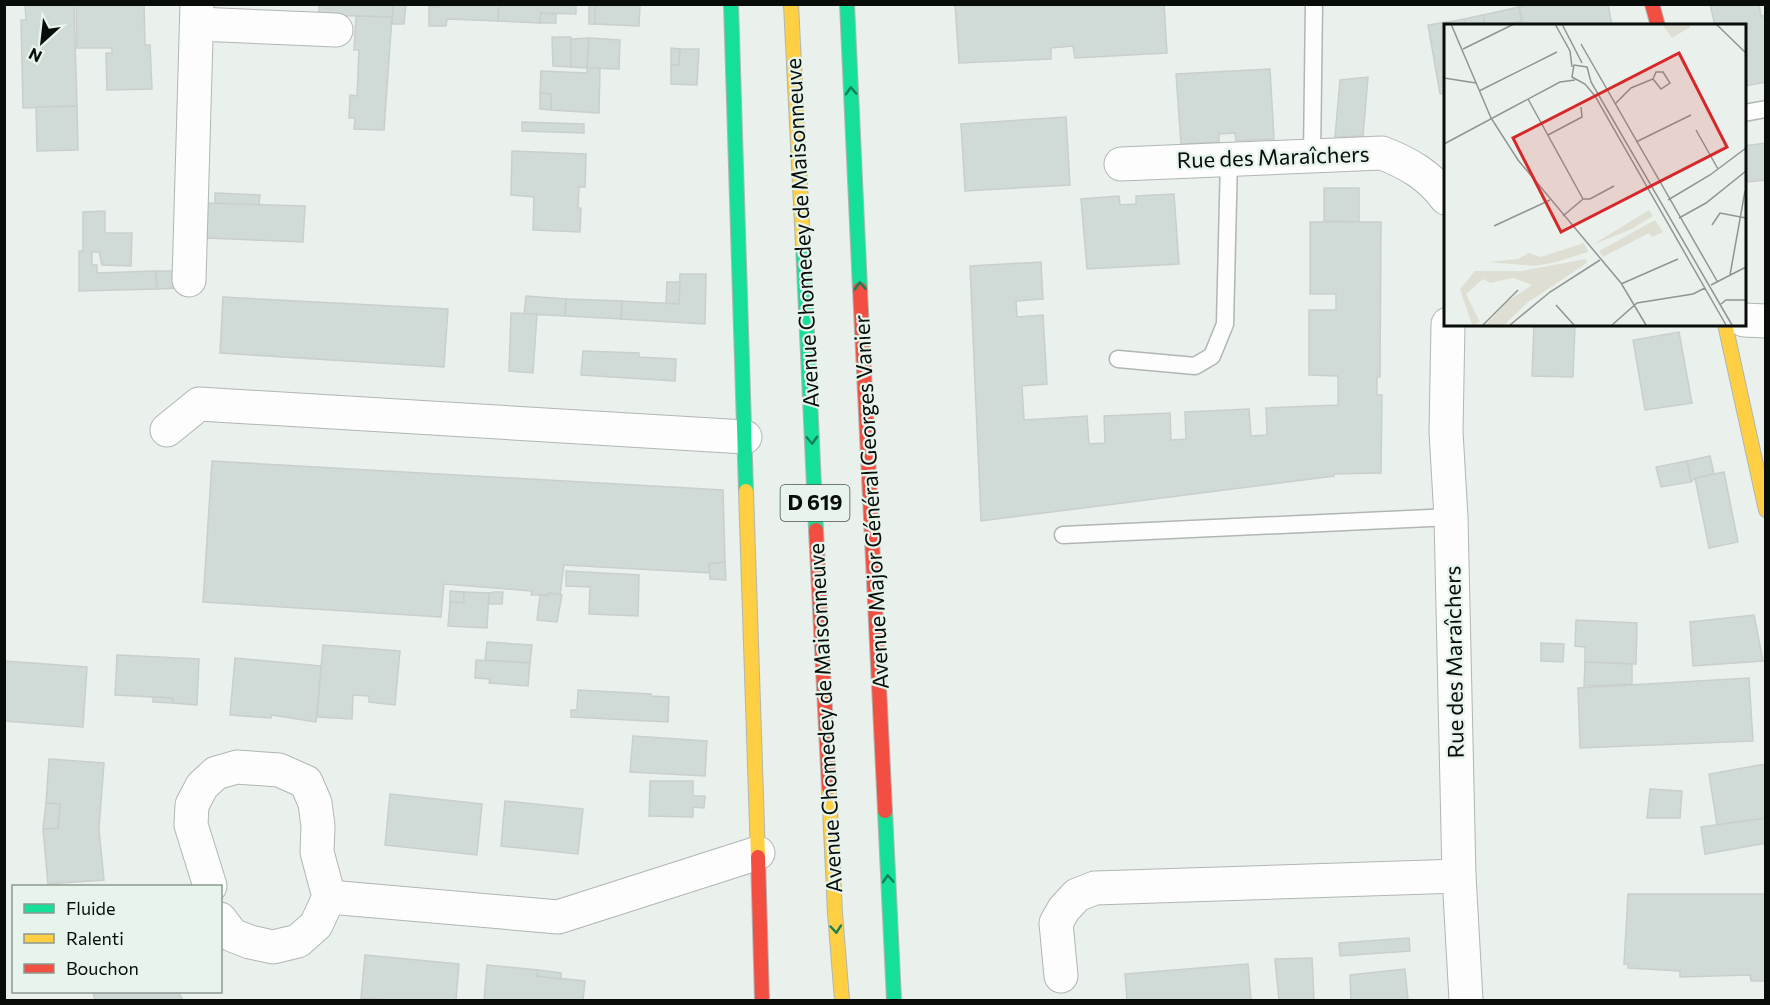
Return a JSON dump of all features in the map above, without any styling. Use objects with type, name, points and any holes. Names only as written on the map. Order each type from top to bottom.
[{"type":"main road","points":[[731,4],[762,1000]]},
{"type":"main road","name":"Avenue Chomedey de Maisonneuve","points":[[790,4],[835,913],[843,1000]]},
{"type":"main road","name":"Avenue Major Général Georges Vanier","points":[[847,4],[894,1000]]},
{"type":"main road","points":[[1653,4],[1658,24]]},
{"type":"main road","points":[[1725,326],[1766,510]]},
{"type":"street","points":[[189,280],[197,14],[336,30]]},
{"type":"street","name":"Rue des Maraîchers","points":[[1121,164],[1382,153],[1407,163],[1443,188]]},
{"type":"street","points":[[1746,320],[1766,321]]},
{"type":"street","name":"Rue des Maraîchers","points":[[1448,326],[1446,432],[1451,517],[1459,876],[1466,1000]]},
{"type":"street","points":[[167,430],[199,404],[745,437]]},
{"type":"street","points":[[210,885],[192,825],[192,805],[202,786],[216,773],[237,767],[279,770],[306,782],[315,803],[318,826],[317,852],[329,897],[316,926],[298,941],[273,947],[232,935],[222,922]]},
{"type":"street","points":[[329,897],[558,917],[758,854]]},
{"type":"street","points":[[1061,976],[1056,923],[1064,909],[1077,895],[1095,888],[1459,876]]},
{"type":"lane","points":[[1312,156],[1314,4]]},
{"type":"lane","points":[[1746,113],[1766,109]]},
{"type":"lane","points":[[1118,358],[1195,366],[1212,356],[1226,324],[1229,159]]},
{"type":"lane","points":[[1063,535],[1451,517]]},
{"type":"building","points":[[25,4],[74,4],[77,106],[23,108],[21,20],[26,20]]},
{"type":"building","points":[[76,4],[144,4],[145,45],[150,45],[152,89],[107,90],[106,53],[112,53],[112,48],[77,48]]},
{"type":"building","points":[[319,4],[393,4],[393,17],[319,15]]},
{"type":"building","points":[[393,4],[406,4],[404,24],[392,24]]},
{"type":"building","points":[[439,4],[499,4],[498,21],[447,19],[446,26],[429,26],[429,6],[439,7]]},
{"type":"building","points":[[499,4],[576,4],[576,14],[541,13],[540,23],[498,21]]},
{"type":"building","points":[[589,4],[595,4],[595,24],[589,24]]},
{"type":"building","points":[[595,4],[640,4],[639,26],[595,24]]},
{"type":"building","points":[[955,4],[1164,4],[1167,53],[1075,58],[1073,46],[1051,48],[1051,59],[959,63]]},
{"type":"building","points":[[1534,4],[1608,4],[1612,24],[1508,24],[1522,21],[1519,7]]},
{"type":"building","points":[[1710,4],[1759,4],[1761,16],[1766,15],[1766,82],[1746,86],[1746,24],[1715,24]]},
{"type":"building","points":[[1519,7],[1522,21],[1508,24],[1485,24],[1483,15]]},
{"type":"building","points":[[541,13],[556,14],[556,23],[540,23]]},
{"type":"building","points":[[1483,15],[1485,24],[1465,24],[1464,19]]},
{"type":"building","points":[[356,16],[392,17],[384,130],[354,129],[355,118],[349,118],[350,95],[357,96],[359,50],[354,50]]},
{"type":"building","points":[[1464,19],[1465,24],[1448,24],[1447,22]]},
{"type":"building","points":[[1447,22],[1444,24],[1444,93],[1440,94],[1428,25]]},
{"type":"building","points":[[552,37],[571,37],[571,67],[553,66]]},
{"type":"building","points":[[589,38],[587,68],[571,67],[571,39]]},
{"type":"building","points":[[589,38],[620,40],[619,69],[587,68]]},
{"type":"building","points":[[671,48],[680,49],[679,65],[671,65]]},
{"type":"building","points":[[680,49],[699,49],[697,85],[671,84],[671,65],[679,65]]},
{"type":"building","points":[[587,68],[600,68],[599,113],[551,110],[551,94],[540,93],[541,71],[587,73]]},
{"type":"building","points":[[1270,69],[1274,139],[1236,141],[1235,133],[1219,134],[1219,142],[1181,144],[1176,74]]},
{"type":"building","points":[[1368,77],[1363,136],[1335,137],[1340,80]]},
{"type":"building","points":[[540,93],[551,94],[551,110],[540,109]]},
{"type":"building","points":[[77,106],[78,150],[37,151],[36,107]]},
{"type":"building","points":[[1066,117],[1070,185],[965,191],[961,124]]},
{"type":"building","points":[[522,122],[584,124],[584,133],[522,131]]},
{"type":"building","points":[[1766,143],[1766,180],[1747,182],[1746,146]]},
{"type":"building","points":[[512,151],[586,154],[585,187],[579,187],[580,232],[533,230],[534,197],[511,195]]},
{"type":"building","points":[[1324,188],[1359,188],[1359,222],[1324,221]]},
{"type":"building","points":[[215,193],[260,195],[259,205],[215,203]]},
{"type":"building","points":[[1174,194],[1179,264],[1087,269],[1081,199],[1119,196],[1120,205],[1136,204],[1136,196]]},
{"type":"building","points":[[205,203],[305,206],[303,242],[205,238]]},
{"type":"building","points":[[105,211],[105,233],[132,233],[131,266],[102,265],[99,252],[92,252],[92,265],[97,265],[97,273],[156,271],[157,289],[79,291],[79,251],[83,251],[83,212]]},
{"type":"building","points":[[1310,222],[1381,222],[1380,377],[1377,376],[1377,395],[1382,395],[1381,473],[1334,474],[1334,476],[981,521],[970,266],[1041,262],[1043,299],[1016,301],[1017,317],[1043,315],[1047,384],[1022,386],[1024,420],[1087,416],[1089,444],[1105,443],[1104,416],[1170,413],[1171,440],[1186,439],[1185,412],[1249,409],[1251,436],[1267,435],[1266,408],[1338,405],[1338,376],[1309,375],[1309,310],[1336,310],[1336,294],[1310,294]]},
{"type":"building","points":[[156,271],[178,271],[179,288],[157,289]]},
{"type":"building","points":[[680,274],[706,274],[705,324],[621,319],[622,301],[679,304]]},
{"type":"building","points":[[667,282],[680,282],[679,304],[666,303]]},
{"type":"building","points":[[526,296],[566,299],[565,316],[524,314]]},
{"type":"building","points":[[223,297],[448,309],[444,367],[220,353]]},
{"type":"building","points":[[566,299],[622,301],[621,319],[565,316]]},
{"type":"building","points":[[511,313],[537,314],[533,373],[509,371]]},
{"type":"building","points":[[1534,326],[1575,326],[1573,377],[1532,376]]},
{"type":"building","points":[[1679,332],[1692,403],[1645,410],[1633,340]]},
{"type":"building","points":[[583,351],[639,353],[639,357],[676,359],[675,381],[581,375]]},
{"type":"building","points":[[1710,456],[1714,474],[1695,478],[1691,482],[1687,461]]},
{"type":"building","points":[[212,461],[723,490],[725,562],[709,564],[710,573],[564,565],[560,595],[531,595],[532,591],[444,584],[441,617],[203,602]]},
{"type":"building","points":[[1687,461],[1691,482],[1661,487],[1656,467]]},
{"type":"building","points":[[1724,472],[1738,542],[1709,548],[1695,478]]},
{"type":"building","points":[[725,562],[726,580],[710,579],[709,564]]},
{"type":"building","points":[[566,571],[639,575],[638,616],[589,614],[590,587],[566,586]]},
{"type":"building","points":[[450,591],[464,592],[464,603],[450,602]]},
{"type":"building","points":[[464,592],[489,593],[487,628],[448,626],[450,602],[464,603]]},
{"type":"building","points":[[503,592],[502,604],[489,604],[489,593]]},
{"type":"building","points":[[548,593],[562,595],[557,622],[537,620],[540,595],[547,596]]},
{"type":"building","points":[[1754,615],[1763,661],[1693,666],[1690,622]]},
{"type":"building","points":[[1576,620],[1637,623],[1636,664],[1585,662],[1585,647],[1575,646]]},
{"type":"building","points":[[487,642],[532,645],[530,663],[485,660]]},
{"type":"building","points":[[1541,643],[1564,644],[1563,662],[1541,661]]},
{"type":"building","points":[[323,645],[400,651],[395,705],[369,702],[369,696],[353,695],[352,719],[317,717]]},
{"type":"building","points":[[117,655],[199,659],[197,705],[173,703],[173,698],[115,695]]},
{"type":"building","points":[[235,658],[321,666],[316,722],[271,715],[271,718],[230,715]]},
{"type":"building","points":[[476,660],[530,663],[528,686],[489,683],[490,679],[475,678]]},
{"type":"building","points":[[4,661],[87,667],[83,727],[4,721]]},
{"type":"building","points":[[1585,662],[1632,664],[1632,684],[1584,686]]},
{"type":"building","points":[[1749,678],[1753,741],[1580,748],[1578,688]]},
{"type":"building","points":[[578,690],[669,697],[668,722],[571,717],[571,710],[577,710]]},
{"type":"building","points":[[153,697],[173,698],[173,703],[153,702]]},
{"type":"building","points":[[633,736],[707,741],[705,776],[630,772]]},
{"type":"building","points":[[49,759],[104,763],[99,829],[104,880],[48,884],[43,829],[58,828],[60,804],[46,803]]},
{"type":"building","points":[[1766,764],[1766,818],[1717,825],[1709,774]]},
{"type":"building","points":[[650,781],[693,781],[693,796],[705,796],[704,808],[693,807],[693,817],[649,816]]},
{"type":"building","points":[[1650,789],[1682,791],[1680,818],[1647,818]]},
{"type":"building","points":[[390,794],[482,804],[477,855],[385,845]]},
{"type":"building","points":[[505,801],[583,809],[578,854],[501,846]]},
{"type":"building","points":[[46,803],[60,804],[58,828],[43,829]]},
{"type":"building","points":[[1766,818],[1766,843],[1705,854],[1701,827]]},
{"type":"building","points":[[1628,894],[1766,894],[1766,981],[1751,981],[1750,975],[1680,977],[1680,971],[1628,968],[1628,964],[1624,964]]},
{"type":"building","points":[[1409,938],[1410,951],[1340,956],[1339,943]]},
{"type":"building","points":[[365,955],[459,964],[456,1000],[361,998]]},
{"type":"building","points":[[1312,958],[1314,1000],[1279,1000],[1275,959]]},
{"type":"building","points":[[1248,964],[1251,1000],[1127,1000],[1125,974]]},
{"type":"building","points":[[487,965],[538,970],[537,976],[585,981],[583,1000],[484,1000]]},
{"type":"building","points":[[1405,969],[1408,1000],[1351,1000],[1350,975]]},
{"type":"building","points":[[538,970],[561,973],[561,979],[537,976]]},
{"type":"building","points":[[93,993],[179,993],[183,1000],[95,1000]]},
{"type":"traffic: fast","points":[[731,4],[746,491]]},
{"type":"traffic: fast","points":[[847,4],[860,289]]},
{"type":"traffic: fast","points":[[803,245],[816,530]]},
{"type":"traffic: fast","points":[[885,811],[894,1000]]},
{"type":"traffic: slow","points":[[791,4],[803,245]]},
{"type":"traffic: slow","points":[[1725,326],[1766,510]]},
{"type":"traffic: slow","points":[[746,491],[758,857]]},
{"type":"traffic: slow","points":[[829,788],[842,1000]]},
{"type":"traffic: jam","points":[[1652,4],[1657,24]]},
{"type":"traffic: jam","points":[[860,289],[885,811]]},
{"type":"traffic: jam","points":[[816,530],[829,788]]},
{"type":"traffic: jam","points":[[758,857],[762,1000]]}]
